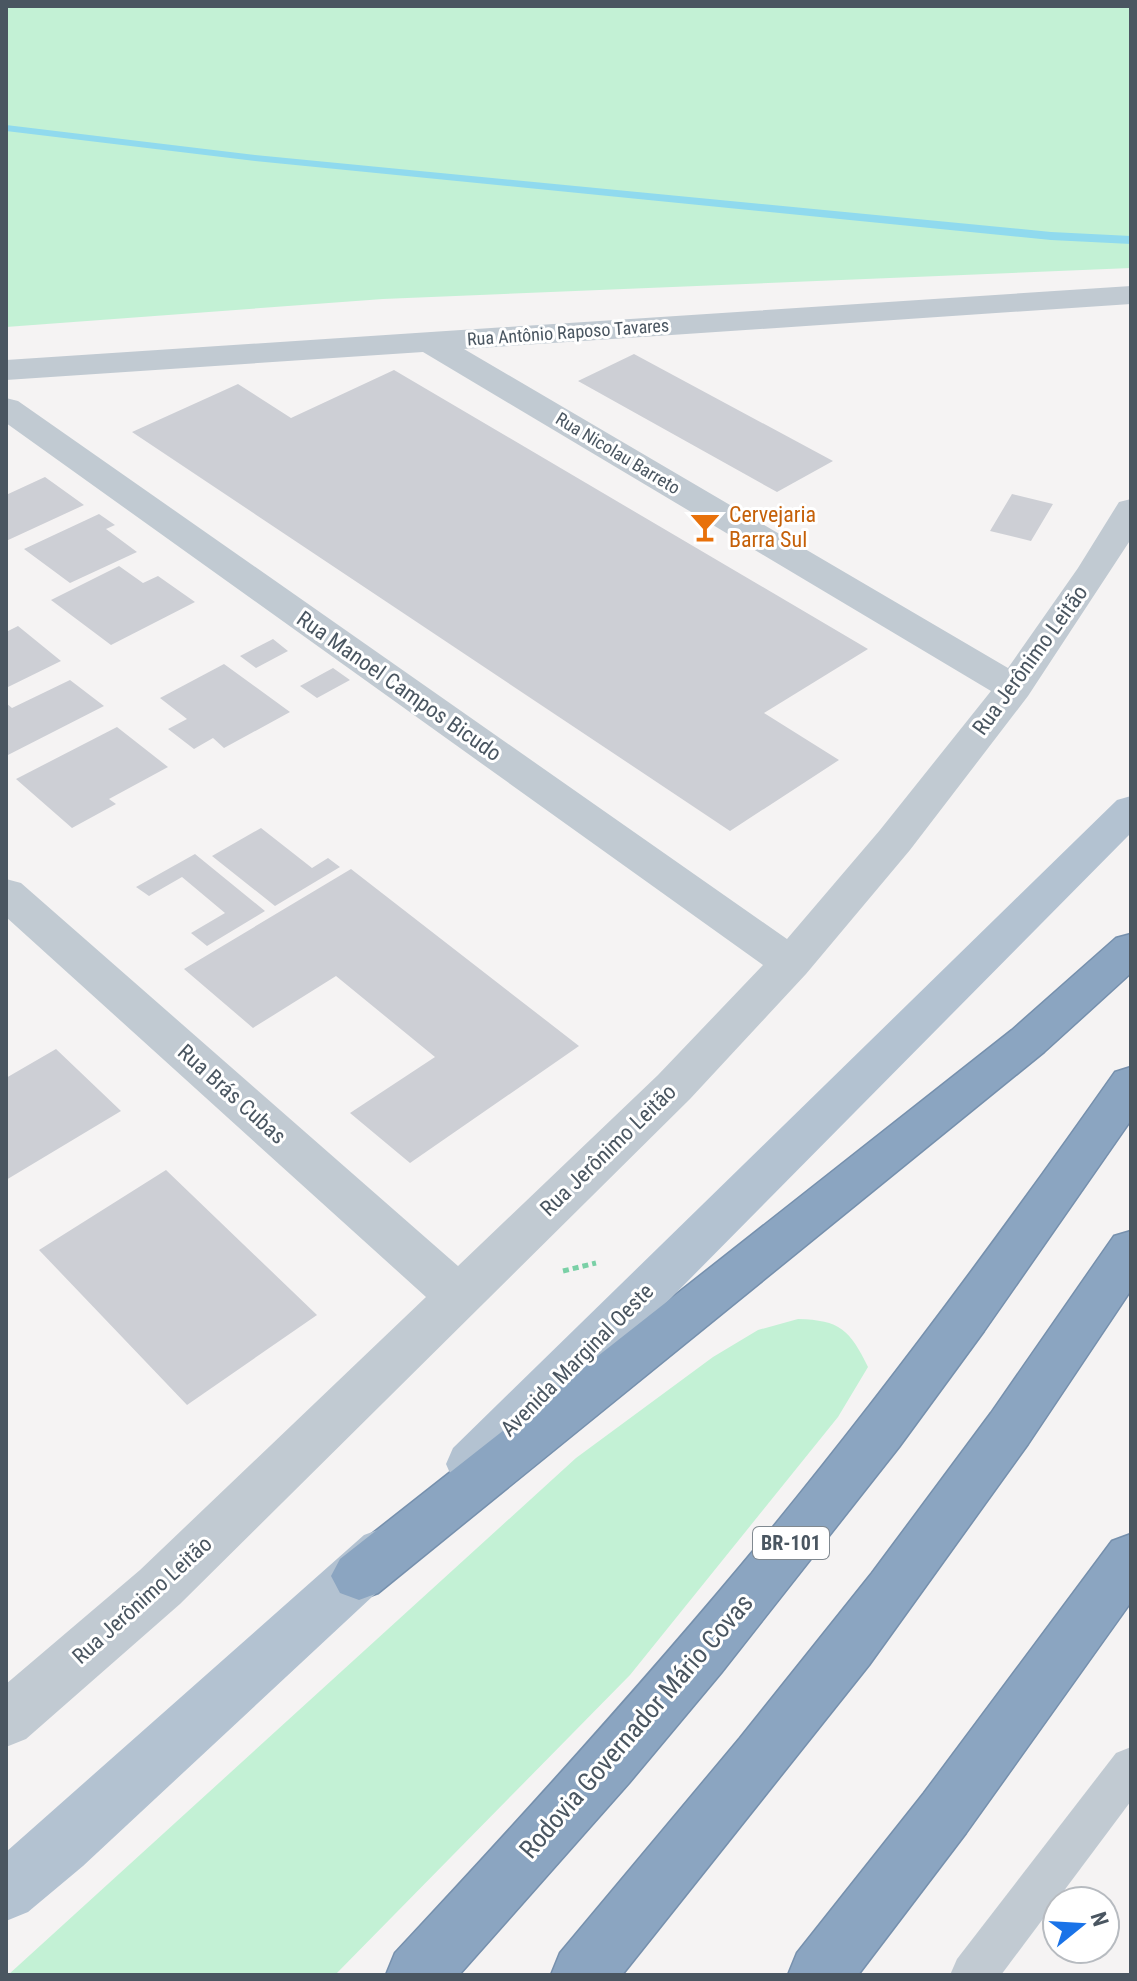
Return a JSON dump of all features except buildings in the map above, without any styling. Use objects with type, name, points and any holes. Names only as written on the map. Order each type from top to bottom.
[{"type":"highway","points":[[359,1576],[1028,1041],[1131,949]]},
{"type":"highway","name":"Rodovia Governador Mário Covas","points":[[417,1975],[645,1720],[798,1534],[1038,1220],[1131,1084]]},
{"type":"highway","points":[[582,1975],[746,1777],[932,1536],[1131,1250]]},
{"type":"highway","points":[[819,1975],[945,1813],[1131,1558]]},
{"type":"main road","name":"Avenida Marginal Oeste","points":[[6,1891],[62,1845],[359,1576],[1131,809]]},
{"type":"street","name":"Rua Antônio Raposo Tavares","points":[[6,370],[1131,295]]},
{"type":"street","name":"Rua Nicolau Barreto","points":[[428,341],[1014,688]]},
{"type":"street","name":"Rua Manoel Campos Bicudo","points":[[6,408],[791,963]]},
{"type":"street","name":"Rua Jerônimo Leitão","points":[[6,1720],[160,1587],[674,1087],[791,963],[895,840],[1014,688],[1131,509]]},
{"type":"street","name":"Rua Brás Cubas","points":[[6,893],[458,1296]]},
{"type":"lane","points":[[973,1975],[1131,1767]]},
{"type":"path","points":[[548,1275],[608,1261]]},
{"type":"green space","points":[[6,6],[1131,6],[1131,268],[383,299],[6,327]]},
{"type":"green space","points":[[798,1319],[824,1322],[842,1330],[855,1344],[868,1367],[838,1417],[630,1675],[335,1975],[8,1975],[576,1458],[713,1357],[758,1330]]},
{"type":"waterway","points":[[6,128],[255,158],[1051,236],[1131,240]]},
{"type":"place","name":"Cervejaria Barra Sul","points":[[705,527]]}]
